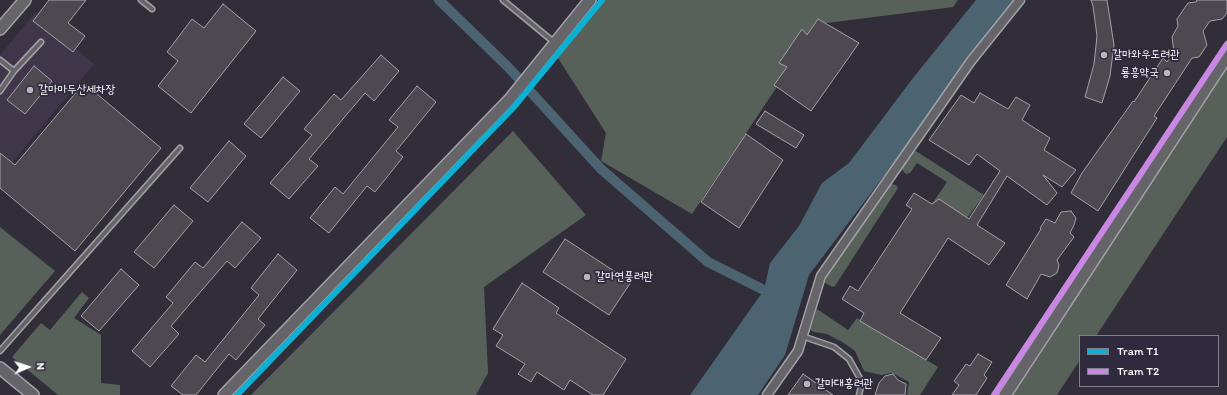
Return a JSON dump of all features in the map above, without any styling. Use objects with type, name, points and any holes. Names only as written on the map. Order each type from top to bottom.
[{"type":"street","points":[[0,29],[25,0]]},
{"type":"street","points":[[224,395],[511,98],[590,0]]},
{"type":"street","points":[[767,395],[798,351],[821,276],[971,61],[1020,0]]},
{"type":"street","points":[[1005,395],[1227,56]]},
{"type":"street","points":[[0,368],[33,395]]},
{"type":"lane","points":[[141,0],[152,9]]},
{"type":"lane","points":[[503,0],[555,43]]},
{"type":"lane","points":[[0,91],[14,71],[41,42]]},
{"type":"lane","points":[[0,60],[14,71]]},
{"type":"lane","points":[[0,351],[180,148]]},
{"type":"lane","points":[[802,336],[834,346],[849,359],[862,382],[859,395]]},
{"type":"shaded area","points":[[602,0],[958,0],[953,7],[819,24],[692,214],[601,161],[606,133],[556,55]]},
{"type":"shaded area","points":[[35,13],[94,64],[0,177],[0,55]]},
{"type":"shaded area","points":[[1227,56],[1227,137],[1097,335],[1079,335],[1079,362],[1057,395],[1005,395]]},
{"type":"shaded area","points":[[513,131],[586,215],[484,287],[488,373],[476,395],[251,395]]},
{"type":"shaded area","points":[[916,151],[984,195],[967,218],[932,204],[947,182],[917,163],[910,173],[906,174],[903,171],[902,168],[913,152]]},
{"type":"shaded area","points":[[891,184],[896,185],[898,188],[835,286],[832,287],[824,282],[834,264]]},
{"type":"shaded area","points":[[0,227],[55,271],[0,335]]},
{"type":"shaded area","points":[[82,292],[89,298],[74,318],[101,335],[101,383],[120,385],[120,395],[58,395],[12,357],[41,323],[50,330]]},
{"type":"shaded area","points":[[817,309],[848,330],[857,318],[938,367],[920,395],[907,395],[909,382],[892,373],[881,375],[864,371],[855,351],[827,334],[810,330]]},
{"type":"water","points":[[976,0],[1017,0],[809,275],[785,355],[758,395],[690,395],[764,290],[770,263],[799,226],[822,183],[849,163],[913,78]]},
{"type":"building","points":[[49,0],[86,0],[68,23],[85,36],[73,52],[33,21]]},
{"type":"building","name":"갈마와우도려관","points":[[1091,0],[1107,0],[1114,45],[1110,76],[1102,103],[1085,97],[1094,64],[1097,36]]},
{"type":"building","points":[[1197,0],[1227,0],[1227,13],[1222,19],[1210,21],[1203,31],[1207,45],[1199,57],[1192,58],[1154,116],[1157,118],[1098,211],[1071,193],[1082,173],[1133,101],[1134,102],[1163,58],[1167,62],[1174,52],[1172,37],[1178,26],[1177,19],[1188,3],[1196,2]]},
{"type":"building","points":[[223,4],[256,31],[191,113],[158,86],[178,61],[167,52],[192,19],[204,28]]},
{"type":"building","points":[[818,19],[859,43],[811,111],[774,85],[787,67],[779,63],[802,29],[807,35]]},
{"type":"building","points":[[381,55],[399,71],[374,101],[365,93],[309,159],[318,166],[289,199],[270,183],[312,135],[304,129],[334,94],[341,100]]},
{"type":"building","name":"갈마마두산세차장","points":[[34,66],[52,81],[25,114],[7,100]]},
{"type":"building","points":[[283,77],[300,91],[261,138],[244,124]]},
{"type":"building","points":[[84,83],[161,148],[75,251],[0,188],[0,153],[15,165]]},
{"type":"building","points":[[417,86],[436,102],[396,151],[403,157],[375,192],[367,186],[329,233],[310,218],[335,187],[343,194],[398,127],[389,120]]},
{"type":"building","points":[[980,93],[1008,109],[1016,97],[1030,105],[1022,120],[1050,138],[1044,150],[1076,170],[1062,187],[1043,175],[1057,193],[1047,205],[1007,176],[977,225],[1005,243],[989,265],[948,238],[900,313],[941,338],[926,360],[860,321],[864,313],[842,299],[850,286],[858,291],[912,209],[906,205],[914,193],[932,204],[939,199],[969,219],[1000,171],[977,154],[969,165],[929,140],[961,95],[974,103]]},
{"type":"building","points":[[765,111],[804,135],[796,148],[756,124]]},
{"type":"building","points":[[746,134],[783,160],[739,228],[701,202]]},
{"type":"building","points":[[229,141],[246,156],[208,202],[190,188]]},
{"type":"building","points":[[174,205],[193,221],[154,268],[134,252]]},
{"type":"building","points":[[1071,211],[1076,218],[1070,233],[1074,237],[1057,260],[1059,265],[1057,273],[1050,277],[1041,274],[1027,299],[1006,285],[1046,219],[1055,223],[1061,212]]},
{"type":"building","points":[[242,222],[261,238],[235,268],[227,261],[171,326],[179,334],[150,367],[132,351],[173,303],[166,297],[195,262],[203,268]]},
{"type":"building","name":"갈마연풍려관","points":[[565,239],[631,282],[609,315],[543,272]]},
{"type":"building","points":[[278,254],[297,270],[258,319],[265,325],[236,360],[229,354],[196,395],[183,395],[171,386],[196,355],[205,362],[259,295],[251,288]]},
{"type":"building","points":[[121,269],[139,285],[99,331],[81,316]]},
{"type":"building","points":[[522,283],[559,308],[556,313],[626,359],[603,395],[593,395],[570,380],[564,390],[537,372],[531,382],[518,374],[525,364],[496,346],[503,335],[493,329]]},
{"type":"building","points":[[978,354],[992,362],[984,375],[987,378],[976,395],[952,395],[959,385],[954,381],[966,364],[970,366]]},
{"type":"building","name":"갈마대홍려관","points":[[803,374],[833,395],[788,395]]},
{"type":"building","points":[[893,374],[898,380],[906,384],[905,395],[875,395],[879,383],[885,376]]},
{"type":"waterway","points":[[439,0],[508,67],[601,169],[708,262],[764,290]]},
{"type":"tram line","name":"T1","points":[[237,395],[513,108],[602,0]]},
{"type":"tram line","name":"T2","points":[[994,395],[1227,44]]},
{"type":"place","name":"갈마와우도려관","points":[[1104,55]]},
{"type":"place","name":"룡흥약국","points":[[1167,73]]},
{"type":"place","name":"갈마마두산세차장","points":[[30,90]]},
{"type":"place","name":"갈마연풍려관","points":[[587,277]]},
{"type":"place","name":"갈마대홍려관","points":[[807,384]]}]
